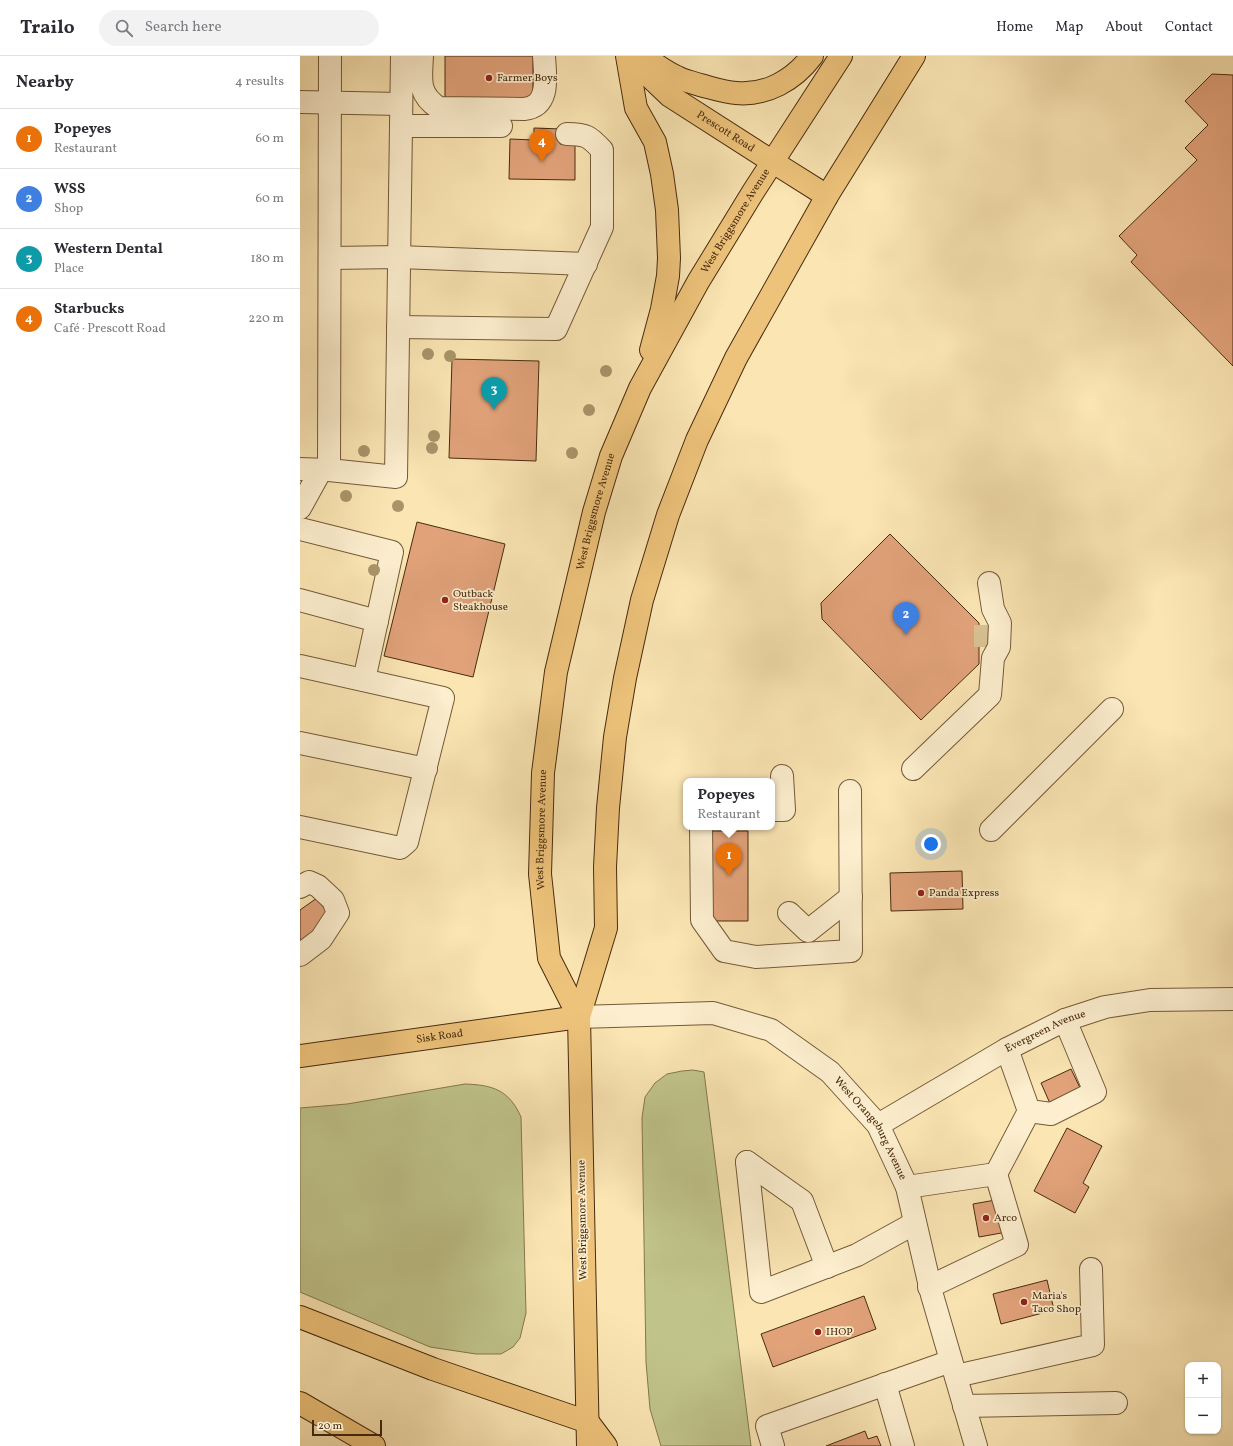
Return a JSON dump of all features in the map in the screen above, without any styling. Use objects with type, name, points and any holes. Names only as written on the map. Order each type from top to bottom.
[{"type":"main road","points":[[627,56],[636,108],[655,142],[662,174],[667,210],[669,258],[668,276],[662,309],[640,388]]},
{"type":"main road","name":"Prescott Road","points":[[634,56],[649,76],[670,96],[827,196]]},
{"type":"main road","points":[[643,56],[676,77],[715,89],[736,93],[768,89],[784,83],[812,56]]},
{"type":"main road","name":"West Briggsmore Avenue","points":[[579,1017],[549,958],[540,874],[543,773],[556,672],[594,512],[611,456],[640,388],[698,282],[841,56]]},
{"type":"main road","name":"West Briggsmore Avenue","points":[[588,1446],[579,1017],[606,928],[608,808],[615,737],[625,678],[642,600],[668,515],[697,440],[736,358],[827,196],[914,56]]},
{"type":"main road","name":"Sisk Road","points":[[300,1056],[579,1017]]},
{"type":"main road","points":[[300,1317],[433,1370],[588,1422],[606,1446]]},
{"type":"main road","points":[[300,1403],[374,1446]]},
{"type":"street","points":[[300,508],[325,470],[330,258],[330,56]]},
{"type":"street","points":[[300,469],[396,477],[402,56]]},
{"type":"street","points":[[422,56],[421,86],[424,95],[430,102],[439,108],[524,109],[532,108],[544,95],[544,56]]},
{"type":"street","points":[[300,102],[330,104],[401,104]]},
{"type":"street","points":[[401,126],[501,126]]},
{"type":"street","points":[[398,327],[556,329],[602,227],[602,150],[593,140],[583,134],[567,134]]},
{"type":"street","points":[[330,258],[399,257],[586,264]]},
{"type":"street","points":[[300,529],[392,552],[364,680]]},
{"type":"street","points":[[913,769],[990,695],[989,653],[999,647],[1000,623],[989,617],[989,583]]},
{"type":"street","points":[[300,600],[377,621]]},
{"type":"street","points":[[300,666],[443,698],[408,842],[400,848],[300,827]]},
{"type":"street","points":[[991,830],[1112,709]]},
{"type":"street","points":[[300,743],[426,769]]},
{"type":"street","points":[[775,810],[784,810],[782,776]]},
{"type":"street","points":[[701,830],[702,920],[724,952],[756,957],[851,952],[850,791]]},
{"type":"street","points":[[300,887],[309,882],[318,886],[333,900],[338,913],[321,939],[300,955]]},
{"type":"street","points":[[775,956],[850,897]]},
{"type":"street","points":[[789,913],[808,931]]},
{"type":"street","name":"Evergreen Avenue","points":[[878,1125],[1007,1049],[1065,1020],[1105,1007],[1150,1000],[1233,999]]},
{"type":"street","name":"West Orangeburg Avenue","points":[[579,1017],[713,1013],[771,1030],[830,1072],[878,1125],[906,1187],[929,1287],[976,1446]]},
{"type":"street","points":[[1029,1111],[1051,1114],[1095,1092],[1065,1020]]},
{"type":"street","points":[[929,1287],[1017,1245],[996,1174],[1029,1111],[1007,1049]]},
{"type":"street","points":[[827,1267],[802,1201],[747,1162],[761,1292],[827,1267],[857,1255],[915,1223]]},
{"type":"street","points":[[906,1187],[996,1174]]},
{"type":"street","points":[[773,1446],[767,1426],[885,1384],[953,1369],[1093,1345],[1091,1269]]},
{"type":"street","points":[[885,1384],[903,1446]]},
{"type":"street","points":[[964,1406],[1116,1403]]},
{"type":"green space","points":[[693,1070],[704,1072],[751,1446],[661,1446],[650,1409],[646,1362],[642,1118],[645,1097],[655,1083],[667,1074]]},
{"type":"green space","points":[[465,1084],[484,1086],[499,1091],[511,1101],[521,1117],[526,1313],[520,1338],[513,1347],[501,1354],[476,1354],[430,1347],[300,1292],[300,1108],[347,1104]]},
{"type":"building","name":"Farmer Boys","points":[[445,56],[533,56],[533,100],[445,99]]},
{"type":"building","points":[[1212,74],[1233,75],[1233,366],[1131,262],[1137,255],[1119,236],[1197,160],[1185,148],[1208,125],[1185,101]]},
{"type":"building","points":[[534,128],[561,129],[560,144],[575,145],[575,180],[509,179],[510,139],[534,140]]},
{"type":"building","points":[[452,359],[539,361],[536,461],[449,458]]},
{"type":"building","name":"Outback Steakhouse","points":[[417,522],[505,544],[473,677],[384,656]]},
{"type":"building","points":[[890,534],[979,623],[979,664],[921,720],[822,619],[821,603]]},
{"type":"building","points":[[711,831],[748,831],[748,921],[711,921]]},
{"type":"building","points":[[962,871],[963,909],[891,911],[890,873]]},
{"type":"building","points":[[317,898],[331,918],[300,941],[300,910]]},
{"type":"building","points":[[1071,1069],[1083,1094],[1052,1108],[1041,1083]]},
{"type":"building","points":[[1067,1128],[1102,1146],[1083,1183],[1089,1187],[1075,1213],[1034,1191]]},
{"type":"building","points":[[1001,1199],[1007,1232],[979,1237],[973,1204]]},
{"type":"building","name":"Maria's Taco Shop","points":[[1047,1280],[1054,1310],[1001,1324],[993,1294]]},
{"type":"building","name":"IHOP","points":[[864,1296],[876,1329],[773,1367],[761,1334]]},
{"type":"building","points":[[865,1431],[868,1439],[877,1436],[881,1446],[826,1446]]},
{"type":"tunnel","points":[[985,625],[985,647]]},
{"type":"place","name":"Farmer Boys","points":[[489,78]]},
{"type":"place","name":"Starbucks","points":[[542,162]]},
{"type":"place","name":"Western Dental","points":[[494,410]]},
{"type":"place","name":"Outback Steakhouse","points":[[445,600]]},
{"type":"place","name":"WSS","points":[[906,635]]},
{"type":"place","name":"Popeyes","points":[[729,876]]},
{"type":"place","name":"Panda Express","points":[[921,893]]},
{"type":"place","name":"Arco","points":[[986,1218]]},
{"type":"place","name":"Maria's Taco Shop","points":[[1024,1302]]},
{"type":"place","name":"IHOP","points":[[818,1332]]}]
